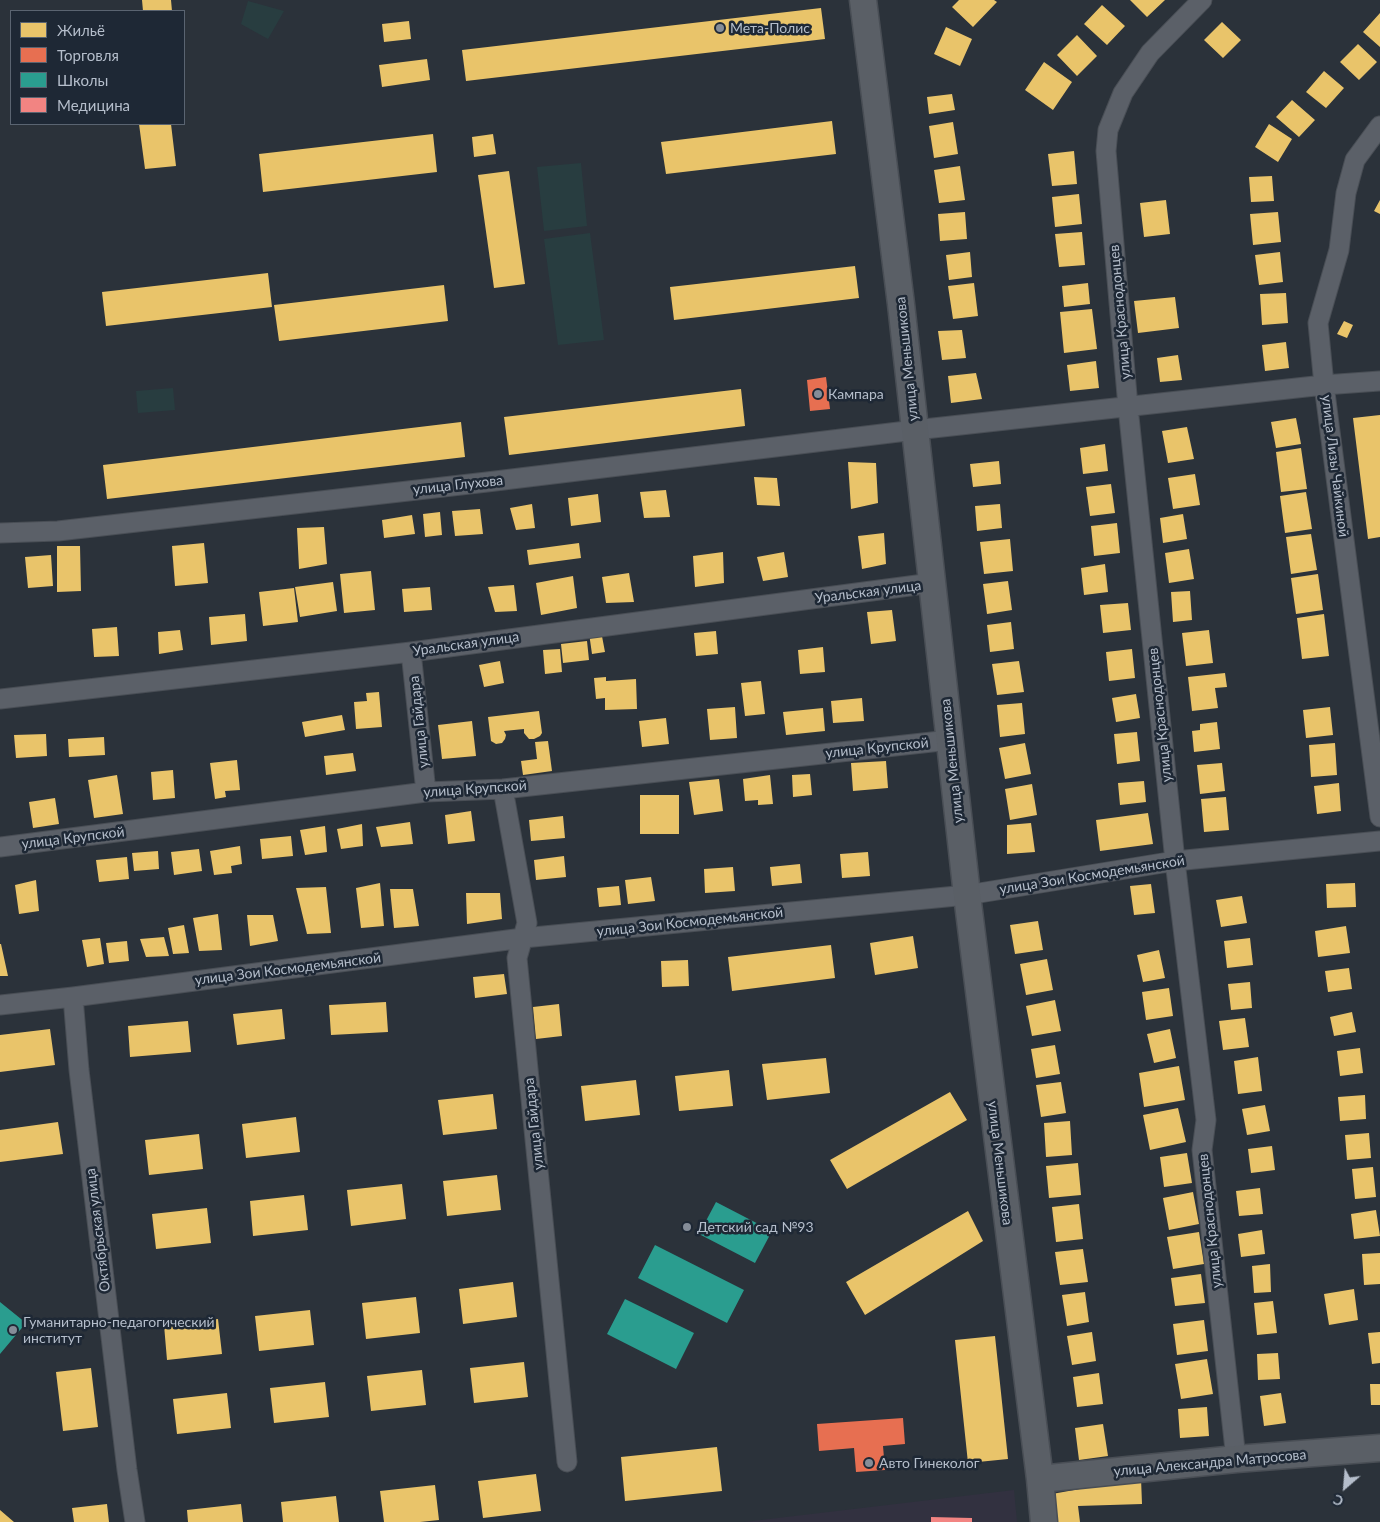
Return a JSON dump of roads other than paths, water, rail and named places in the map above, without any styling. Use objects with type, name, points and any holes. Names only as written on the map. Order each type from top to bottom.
[{"type":"street","name":"улица Меньшикова","points":[[863,0],[901,304],[966,895],[1044,1522]]},
{"type":"street","name":"улица Краснодонцев","points":[[1202,0],[1150,53],[1123,93],[1108,130],[1106,151],[1128,407],[1175,861],[1206,1120],[1202,1150],[1236,1459]]},
{"type":"street","name":"улица Лизы Чайкиной","points":[[1380,126],[1354,160],[1346,193],[1339,250],[1318,323],[1324,385],[1380,817]]},
{"type":"street","name":"улица Глухова","points":[[0,533],[58,531],[497,481],[915,430],[1324,385],[1380,381]]},
{"type":"street","name":"Уральская улица","points":[[0,700],[411,652],[932,584]]},
{"type":"street","name":"улица Гайдара","points":[[411,652],[426,792]]},
{"type":"street","name":"улица Крупской","points":[[0,847],[426,792],[503,789],[950,740]]},
{"type":"street","name":"улица Гайдара","points":[[503,789],[527,923],[518,958],[567,1462]]},
{"type":"street","name":"улица Зои Космодемьянской","points":[[0,1004],[73,997],[523,938],[966,895],[1175,861],[1380,841]]},
{"type":"street","name":"Октябрьская улица","points":[[73,997],[84,1112],[135,1522]]},
{"type":"street","name":"улица Александра Матросова","points":[[1040,1479],[1236,1459],[1380,1448]]},
{"type":"place","name":"Мета-Полис","points":[[720,28]]},
{"type":"place","name":"Кампара","points":[[818,394]]},
{"type":"place","name":"Детский сад №93","points":[[687,1227]]},
{"type":"place","name":"Гуманитарно-педагогический институт","points":[[13,1330]]},
{"type":"place","name":"Авто Гинеколог","points":[[869,1463]]}]
